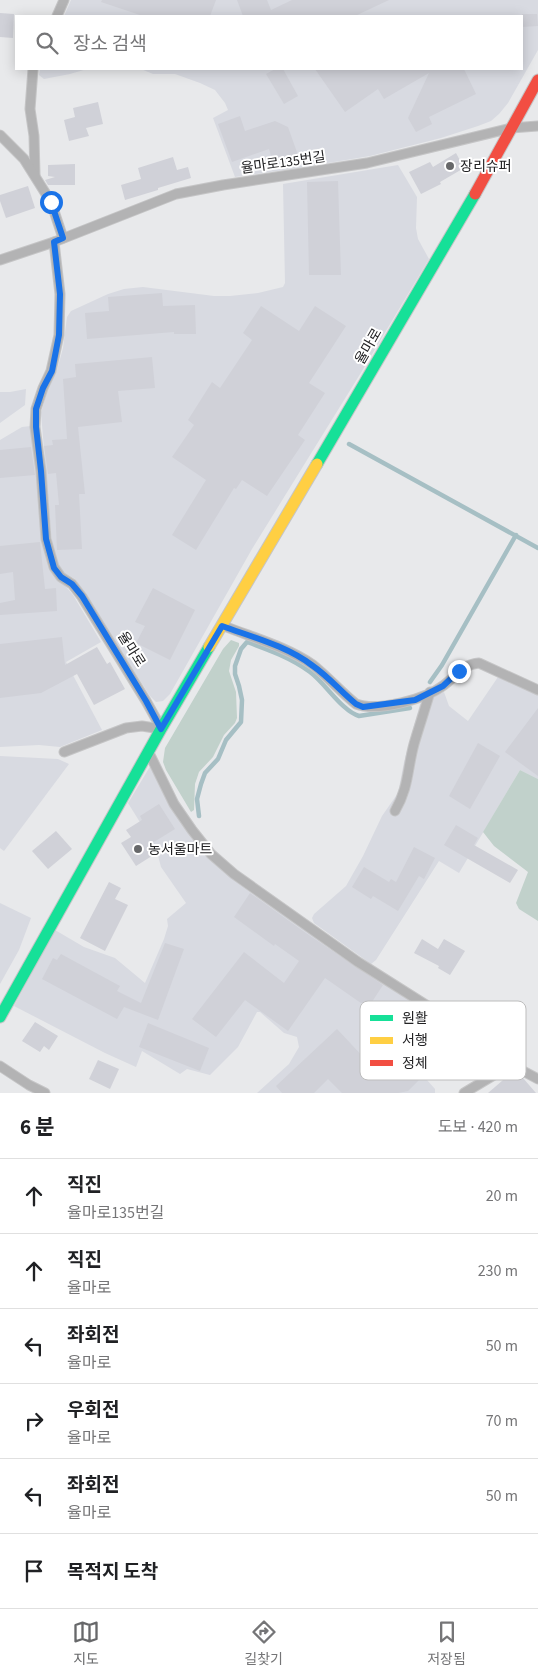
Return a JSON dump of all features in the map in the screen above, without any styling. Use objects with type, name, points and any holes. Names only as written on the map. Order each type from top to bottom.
[{"type":"street","name":"율마로","points":[[0,1016],[148,751],[471,201],[538,80]]},
{"type":"lane","points":[[57,15],[64,0]]},
{"type":"lane","points":[[33,70],[30,109],[34,136],[35,175]]},
{"type":"lane","name":"율마로135번길","points":[[0,260],[54,242],[176,194],[367,163],[512,128],[538,126]]},
{"type":"lane","points":[[0,135],[24,159],[35,175],[51,202],[63,238]]},
{"type":"lane","name":"율마로","points":[[54,242],[60,294],[59,335],[52,371],[43,388],[36,409],[46,539],[54,568],[82,596],[161,729]]},
{"type":"lane","points":[[222,626],[299,657],[322,672],[356,704],[363,707],[415,700],[443,686],[469,664],[479,663],[538,690]]},
{"type":"lane","points":[[395,811],[403,797],[408,782],[414,745],[430,692]]},
{"type":"lane","points":[[64,752],[126,728],[142,726],[161,729]]},
{"type":"lane","points":[[148,751],[174,804],[192,830],[217,859],[234,874],[358,962],[420,1001]]},
{"type":"lane","points":[[0,1066],[45,1093]]},
{"type":"lane","points":[[526,1073],[538,1079]]},
{"type":"lane","points":[[464,1093],[486,1080]]},
{"type":"shaded area","points":[[71,0],[538,0],[538,50],[508,103],[491,121],[441,138],[370,156],[235,177],[213,118],[228,110],[215,90],[175,74],[153,74],[143,70],[523,70],[523,15],[64,15]]},
{"type":"shaded area","points":[[40,70],[84,70],[44,79],[39,75]]},
{"type":"shaded area","points":[[398,165],[417,197],[416,228],[418,239],[429,259],[252,549],[170,694],[163,701],[156,702],[150,696],[75,579],[65,573],[58,564],[52,545],[41,413],[63,348],[67,317],[71,311],[108,294],[124,289],[143,287],[214,296],[230,296],[258,293],[283,287],[285,283],[283,184]]},
{"type":"shaded area","points":[[26,389],[25,405],[0,423],[0,392]]},
{"type":"shaded area","points":[[31,426],[47,558],[51,569],[73,595],[101,642],[66,662],[102,730],[60,747],[39,745],[0,747],[0,440],[22,427]]},
{"type":"shaded area","points":[[231,640],[239,643],[231,660],[229,671],[236,692],[237,718],[224,735],[213,757],[199,772],[195,784],[194,810],[191,812],[166,770],[163,762],[165,748],[223,649]]},
{"type":"shaded area","points":[[498,677],[538,695],[538,779],[520,770],[459,873],[439,861],[376,960],[371,964],[314,923],[312,918],[314,914],[346,886],[382,816],[398,793],[404,762],[420,704],[444,692],[449,706],[468,721]]},
{"type":"shaded area","points":[[0,756],[58,759],[69,764],[4,851],[0,848]]},
{"type":"shaded area","points":[[151,765],[169,805],[209,857],[413,1001],[360,1001],[360,1080],[427,1080],[435,1089],[435,1093],[257,1093],[289,1064],[299,1047],[297,1037],[284,1033],[260,1012],[257,1012],[238,1047],[210,1075],[187,1069],[180,1074],[142,1051],[136,1067],[14,1006],[55,930],[84,947],[115,958],[145,983],[164,939],[168,926],[167,919],[186,903],[161,867],[156,848],[128,803]]},
{"type":"shaded area","points":[[520,770],[538,779],[538,921],[519,909],[516,903],[528,872],[494,846],[483,832]]},
{"type":"shaded area","points":[[0,903],[31,918],[19,950],[0,984]]},
{"type":"building","points":[[102,0],[216,0],[210,15],[140,15],[101,2]]},
{"type":"building","points":[[237,0],[267,0],[271,10],[292,0],[389,0],[357,15],[243,15]]},
{"type":"building","points":[[0,13],[14,14],[13,38],[0,37]]},
{"type":"building","points":[[537,14],[538,26],[523,27],[522,15]]},
{"type":"building","points":[[273,70],[284,70],[298,96],[284,104],[266,74]]},
{"type":"building","points":[[316,70],[464,70],[476,94],[429,117],[432,124],[416,132],[408,118],[429,73],[384,99],[378,89],[345,112]]},
{"type":"building","points":[[98,102],[103,124],[86,128],[89,136],[69,141],[64,120],[75,117],[73,108]]},
{"type":"building","points":[[240,116],[245,131],[275,121],[288,127],[298,155],[273,163],[269,149],[232,162],[218,124]]},
{"type":"building","points":[[456,153],[464,168],[440,182],[441,184],[421,194],[409,172],[430,162],[433,167]]},
{"type":"building","points":[[173,157],[177,170],[188,167],[191,178],[125,200],[121,185],[141,179],[138,168]]},
{"type":"building","points":[[75,164],[75,185],[48,185],[45,180],[55,177],[48,176],[48,165]]},
{"type":"building","points":[[338,181],[341,275],[309,275],[307,182]]},
{"type":"building","points":[[28,186],[35,208],[6,218],[0,201],[0,195]]},
{"type":"building","points":[[162,293],[163,306],[195,305],[196,334],[174,334],[174,332],[87,339],[85,313],[109,311],[108,297]]},
{"type":"building","points":[[261,306],[299,331],[315,306],[346,326],[309,383],[325,393],[298,435],[305,440],[267,496],[242,480],[236,489],[234,488],[196,550],[172,535],[206,480],[172,457],[194,425],[188,420],[212,382],[220,388],[252,340],[243,333]]},
{"type":"building","points":[[152,357],[155,388],[118,391],[122,422],[78,427],[85,494],[79,494],[82,549],[57,550],[55,505],[59,505],[56,473],[48,474],[44,446],[53,445],[52,440],[67,439],[63,379],[76,377],[75,364]]},
{"type":"building","points":[[31,447],[35,475],[0,478],[0,450]]},
{"type":"building","points":[[40,542],[45,589],[56,588],[57,611],[0,615],[0,603],[15,600],[13,572],[0,574],[0,546]]},
{"type":"building","points":[[153,588],[195,610],[170,660],[136,643],[145,626],[135,622]]},
{"type":"building","points":[[62,637],[65,665],[97,647],[107,664],[110,662],[125,689],[94,705],[77,674],[41,693],[0,698],[0,644]]},
{"type":"building","points":[[538,708],[538,776],[505,752]]},
{"type":"building","points":[[478,743],[500,756],[470,809],[449,796]]},
{"type":"building","points":[[159,804],[175,829],[149,845],[155,854],[136,866],[121,843],[131,837],[126,830],[142,820],[140,816]]},
{"type":"building","points":[[456,825],[478,838],[474,845],[518,870],[510,883],[444,845]]},
{"type":"building","points":[[56,831],[72,849],[48,869],[32,851]]},
{"type":"building","points":[[414,847],[435,858],[424,879],[419,876],[398,911],[373,896],[371,899],[352,887],[364,867],[389,882],[391,879],[396,882]]},
{"type":"building","points":[[109,882],[121,888],[115,899],[128,905],[105,951],[80,938]]},
{"type":"building","points":[[250,893],[383,985],[373,1001],[360,1002],[325,978],[288,1031],[245,1000],[216,1037],[192,1019],[244,952],[284,983],[299,961],[275,944],[274,946],[234,917]]},
{"type":"building","points":[[422,939],[438,949],[444,939],[465,951],[450,975],[438,968],[439,966],[414,953]]},
{"type":"building","points":[[165,943],[184,949],[158,1020],[124,1007],[117,1019],[42,979],[53,958],[57,960],[61,954],[120,986],[117,991],[141,1003]]},
{"type":"building","points":[[35,1022],[58,1036],[49,1050],[44,1046],[40,1052],[22,1041]]},
{"type":"building","points":[[148,1023],[209,1048],[200,1071],[139,1047]]},
{"type":"building","points":[[337,1029],[360,1054],[360,1080],[419,1080],[408,1091],[398,1093],[342,1093],[328,1079],[314,1093],[282,1093],[276,1086]]},
{"type":"building","points":[[98,1060],[119,1069],[110,1089],[89,1079]]},
{"type":"building","points":[[503,1080],[525,1080],[536,1093],[488,1093]]},
{"type":"waterway","points":[[349,444],[538,548]]},
{"type":"waterway","points":[[430,682],[442,665],[516,535]]},
{"type":"waterway","points":[[199,816],[197,799],[205,773],[218,759],[226,740],[241,722],[242,700],[235,674],[235,666],[241,649],[247,642],[280,655],[303,667],[316,677],[346,709],[359,716],[410,708]]},
{"type":"traffic: fast","points":[[317,464],[475,194]]},
{"type":"traffic: fast","points":[[0,1017],[209,647]]},
{"type":"traffic: slow","points":[[209,647],[317,464]]},
{"type":"traffic: jam","points":[[475,194],[538,80]]},
{"type":"place","name":"장리슈퍼","points":[[450,166]]},
{"type":"place","name":"농서울마트","points":[[138,849]]},
{"type":"route","points":[[51,202],[63,238],[54,242],[60,294],[59,335],[52,371],[43,388],[36,409],[46,539],[54,568],[82,596],[161,729],[222,626],[299,657],[322,672],[350,699],[363,707],[415,700],[443,686],[459,671]]}]
